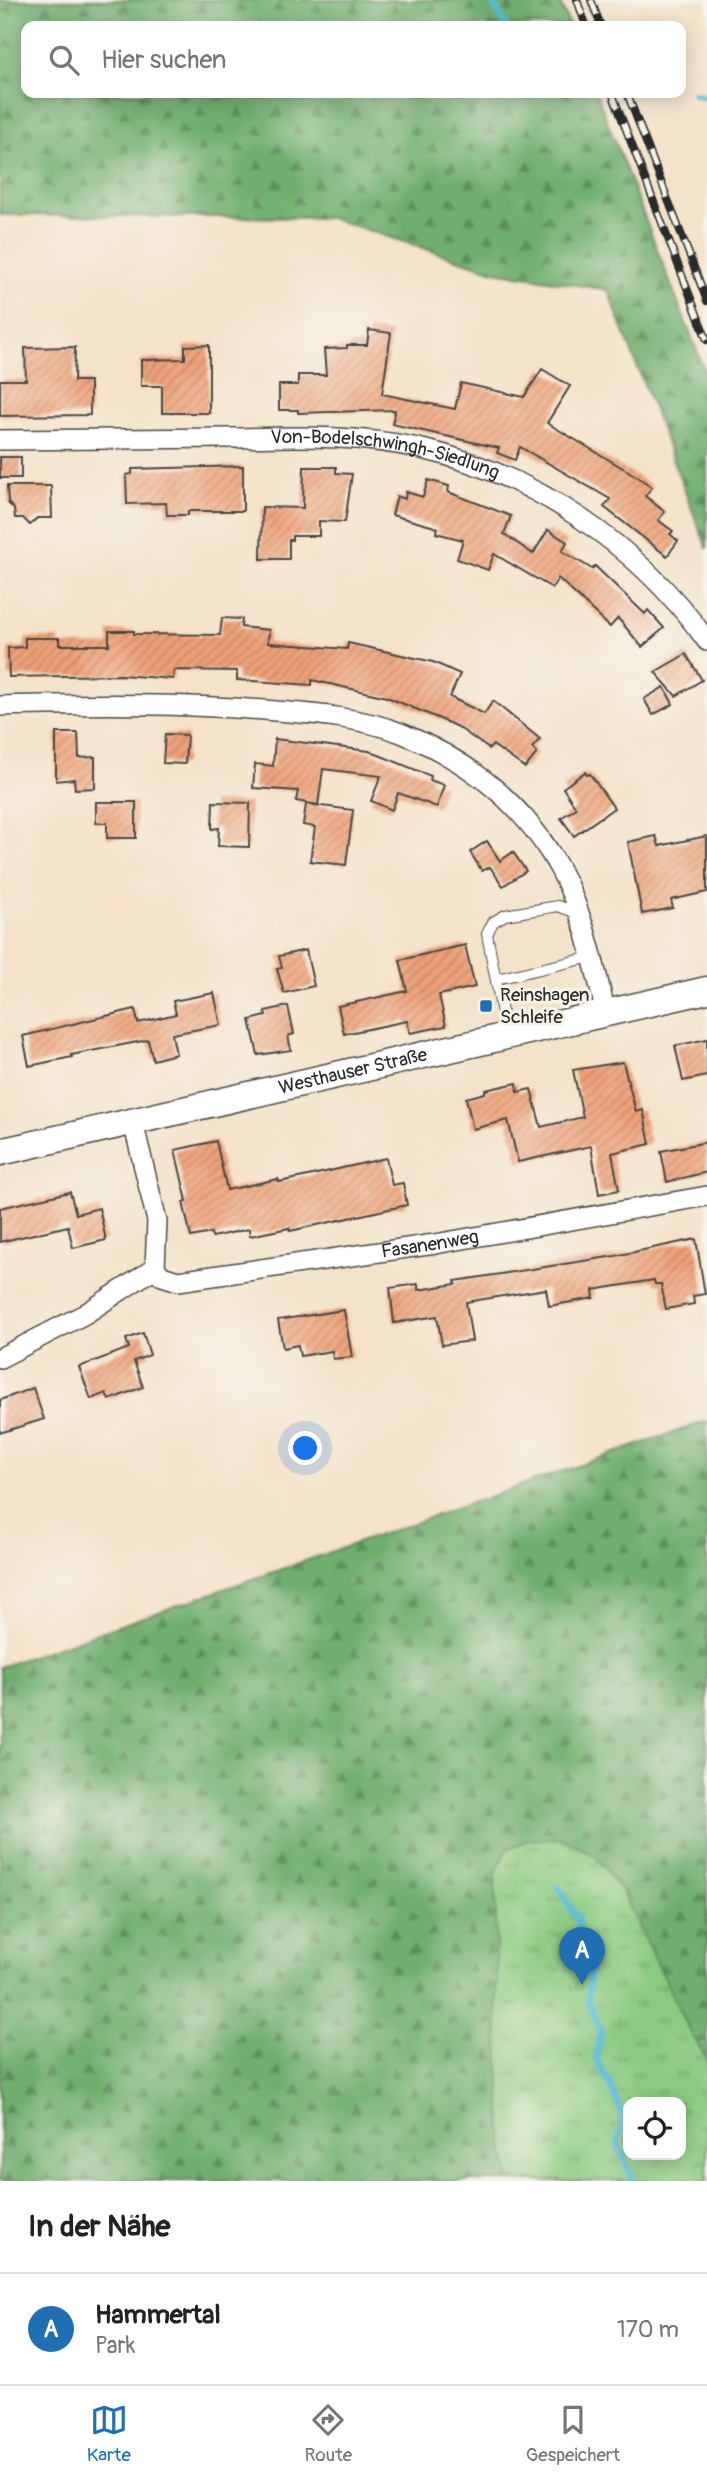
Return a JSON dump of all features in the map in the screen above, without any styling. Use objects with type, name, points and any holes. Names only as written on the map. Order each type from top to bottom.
[{"type":"main road","name":"Westhauser Straße","points":[[0,1152],[507,1038],[707,990]]},
{"type":"street","name":"Von-Bodelschwingh-Siedlung","points":[[0,440],[339,437],[418,448],[455,458],[521,485],[560,505],[595,528],[651,575],[707,641]]},
{"type":"street","points":[[0,706],[229,707],[339,718],[399,732],[468,769],[508,800],[531,825],[552,855],[580,914],[606,1014]]},
{"type":"street","points":[[0,1358],[85,1314],[155,1268],[157,1221],[133,1122]]},
{"type":"street","name":"Fasanenweg","points":[[155,1268],[162,1276],[178,1281],[435,1244],[707,1196]]},
{"type":"lane","points":[[507,1038],[487,934],[493,922],[505,915],[558,906],[580,914]]},
{"type":"lane","points":[[496,979],[592,957]]},
{"type":"green space","points":[[0,0],[559,0],[568,21],[21,21],[21,98],[598,98],[707,377],[707,549],[608,290],[494,271],[330,218],[0,215]]},
{"type":"green space","points":[[707,1421],[707,2181],[0,2181],[0,1667]]},
{"type":"green space","points":[[559,1838],[575,1844],[598,1859],[622,1891],[690,2031],[707,2059],[707,2181],[510,2181],[503,2144],[497,2017],[495,1874],[507,1849],[528,1840]]},
{"type":"building","points":[[369,330],[391,333],[382,394],[455,409],[461,383],[524,397],[542,369],[570,386],[547,423],[652,487],[645,496],[665,512],[658,520],[673,531],[670,534],[678,541],[667,556],[604,507],[610,499],[520,447],[515,460],[497,453],[499,448],[392,424],[395,410],[298,413],[298,410],[279,410],[279,385],[298,385],[298,375],[326,375],[324,349],[367,345]]},
{"type":"building","points":[[209,345],[209,413],[162,413],[162,386],[141,386],[141,360],[185,359],[185,346]]},
{"type":"building","points":[[75,347],[74,381],[90,381],[90,415],[0,416],[0,380],[26,380],[25,348]]},
{"type":"building","points":[[0,457],[21,457],[21,478],[0,478]]},
{"type":"building","points":[[243,466],[243,511],[188,511],[188,515],[167,515],[166,503],[127,504],[126,475],[132,474],[132,469]]},
{"type":"building","points":[[304,467],[336,467],[336,473],[352,474],[345,522],[319,521],[319,536],[292,536],[292,540],[289,540],[289,559],[261,559],[262,507],[303,508]]},
{"type":"building","points":[[428,480],[449,486],[448,492],[511,516],[504,534],[533,554],[548,530],[567,542],[562,551],[592,569],[595,566],[645,614],[648,610],[664,628],[642,647],[618,618],[610,627],[558,578],[552,588],[494,554],[488,570],[457,559],[463,540],[436,533],[438,528],[392,515],[397,496],[405,499],[406,492],[423,497]]},
{"type":"building","points":[[7,486],[51,486],[52,518],[37,518],[30,525],[23,518],[15,518],[14,509],[8,503]]},
{"type":"building","points":[[222,618],[242,619],[241,627],[269,630],[268,643],[347,649],[348,643],[433,662],[460,674],[450,697],[484,714],[493,701],[540,739],[532,748],[537,753],[525,768],[493,745],[489,749],[458,727],[387,697],[312,680],[312,685],[237,680],[237,671],[174,670],[173,679],[121,675],[9,677],[8,648],[25,647],[25,638],[59,638],[59,645],[109,645],[109,631],[220,635]]},
{"type":"building","points":[[686,654],[702,680],[676,696],[655,672]]},
{"type":"building","points":[[664,687],[673,704],[653,715],[644,699]]},
{"type":"building","points":[[56,733],[78,733],[79,758],[95,757],[95,788],[75,789],[74,779],[56,781]]},
{"type":"building","points":[[165,734],[187,735],[185,764],[163,763]]},
{"type":"building","points":[[275,739],[369,751],[431,776],[430,780],[444,785],[437,807],[398,793],[392,810],[371,801],[381,776],[323,769],[318,805],[296,801],[298,791],[253,788],[255,764],[273,766]]},
{"type":"building","points":[[585,772],[590,774],[614,808],[574,836],[561,818],[576,808],[563,788]]},
{"type":"building","points":[[96,802],[136,802],[136,838],[107,838],[107,823],[96,823]]},
{"type":"building","points":[[213,802],[250,803],[249,847],[218,846],[219,828],[212,829]]},
{"type":"building","points":[[306,804],[353,810],[346,865],[310,861],[315,827],[303,825]]},
{"type":"building","points":[[656,836],[659,846],[707,836],[707,892],[671,900],[673,908],[642,914],[628,842]]},
{"type":"building","points":[[487,841],[500,861],[513,852],[526,871],[503,886],[490,867],[482,871],[470,852]]},
{"type":"building","points":[[465,945],[475,987],[439,995],[446,1026],[410,1033],[407,1021],[344,1034],[338,1006],[407,991],[400,960]]},
{"type":"building","points":[[306,950],[314,986],[284,993],[277,969],[282,968],[279,956]]},
{"type":"building","points":[[214,993],[221,1025],[172,1034],[176,1054],[153,1060],[148,1040],[29,1066],[23,1036],[135,1009],[138,1023],[176,1014],[173,1001]]},
{"type":"building","points":[[288,1006],[294,1034],[288,1036],[291,1050],[258,1055],[250,1020],[266,1016],[265,1011]]},
{"type":"building","points":[[707,1039],[707,1076],[683,1081],[675,1046]]},
{"type":"building","points":[[623,1062],[636,1112],[643,1110],[650,1144],[612,1153],[619,1190],[599,1194],[591,1146],[518,1162],[508,1120],[473,1129],[466,1098],[485,1093],[485,1090],[517,1083],[518,1092],[531,1089],[541,1127],[583,1117],[573,1070]]},
{"type":"building","points":[[216,1141],[227,1190],[278,1179],[279,1182],[386,1158],[392,1185],[403,1183],[407,1205],[290,1231],[289,1228],[250,1236],[249,1229],[212,1237],[211,1233],[191,1237],[183,1202],[187,1201],[175,1150]]},
{"type":"building","points":[[707,1142],[707,1172],[667,1182],[661,1151]]},
{"type":"building","points":[[70,1192],[76,1214],[99,1208],[106,1240],[73,1248],[68,1226],[0,1242],[0,1208]]},
{"type":"building","points":[[696,1239],[705,1294],[693,1296],[694,1304],[666,1309],[661,1284],[655,1284],[654,1280],[593,1290],[594,1298],[549,1306],[546,1289],[466,1302],[472,1341],[442,1345],[437,1316],[394,1323],[390,1288],[418,1284],[418,1290],[456,1284],[455,1281],[615,1256]]},
{"type":"building","points":[[344,1310],[352,1357],[333,1359],[332,1351],[300,1356],[298,1345],[283,1348],[278,1320]]},
{"type":"building","points":[[143,1333],[150,1355],[134,1361],[143,1387],[109,1400],[106,1393],[91,1399],[79,1367],[129,1348],[126,1339]]},
{"type":"building","points":[[33,1388],[44,1419],[0,1433],[0,1400]]},
{"type":"waterway","points":[[491,0],[503,21]]},
{"type":"waterway","points":[[694,94],[707,98]]},
{"type":"waterway","points":[[559,1888],[578,1920],[579,1945],[590,1969],[588,2002],[601,2031],[596,2059],[623,2116],[618,2145],[634,2181]]},
{"type":"railway","points":[[577,0],[584,21]]},
{"type":"railway","points":[[591,0],[599,21]]},
{"type":"railway","points":[[614,98],[707,340]]},
{"type":"railway","points":[[629,98],[707,301]]},
{"type":"place","name":"Reinshagen Schleife","points":[[486,1006]]},
{"type":"place","name":"Hammertal","points":[[582,1985]]}]
